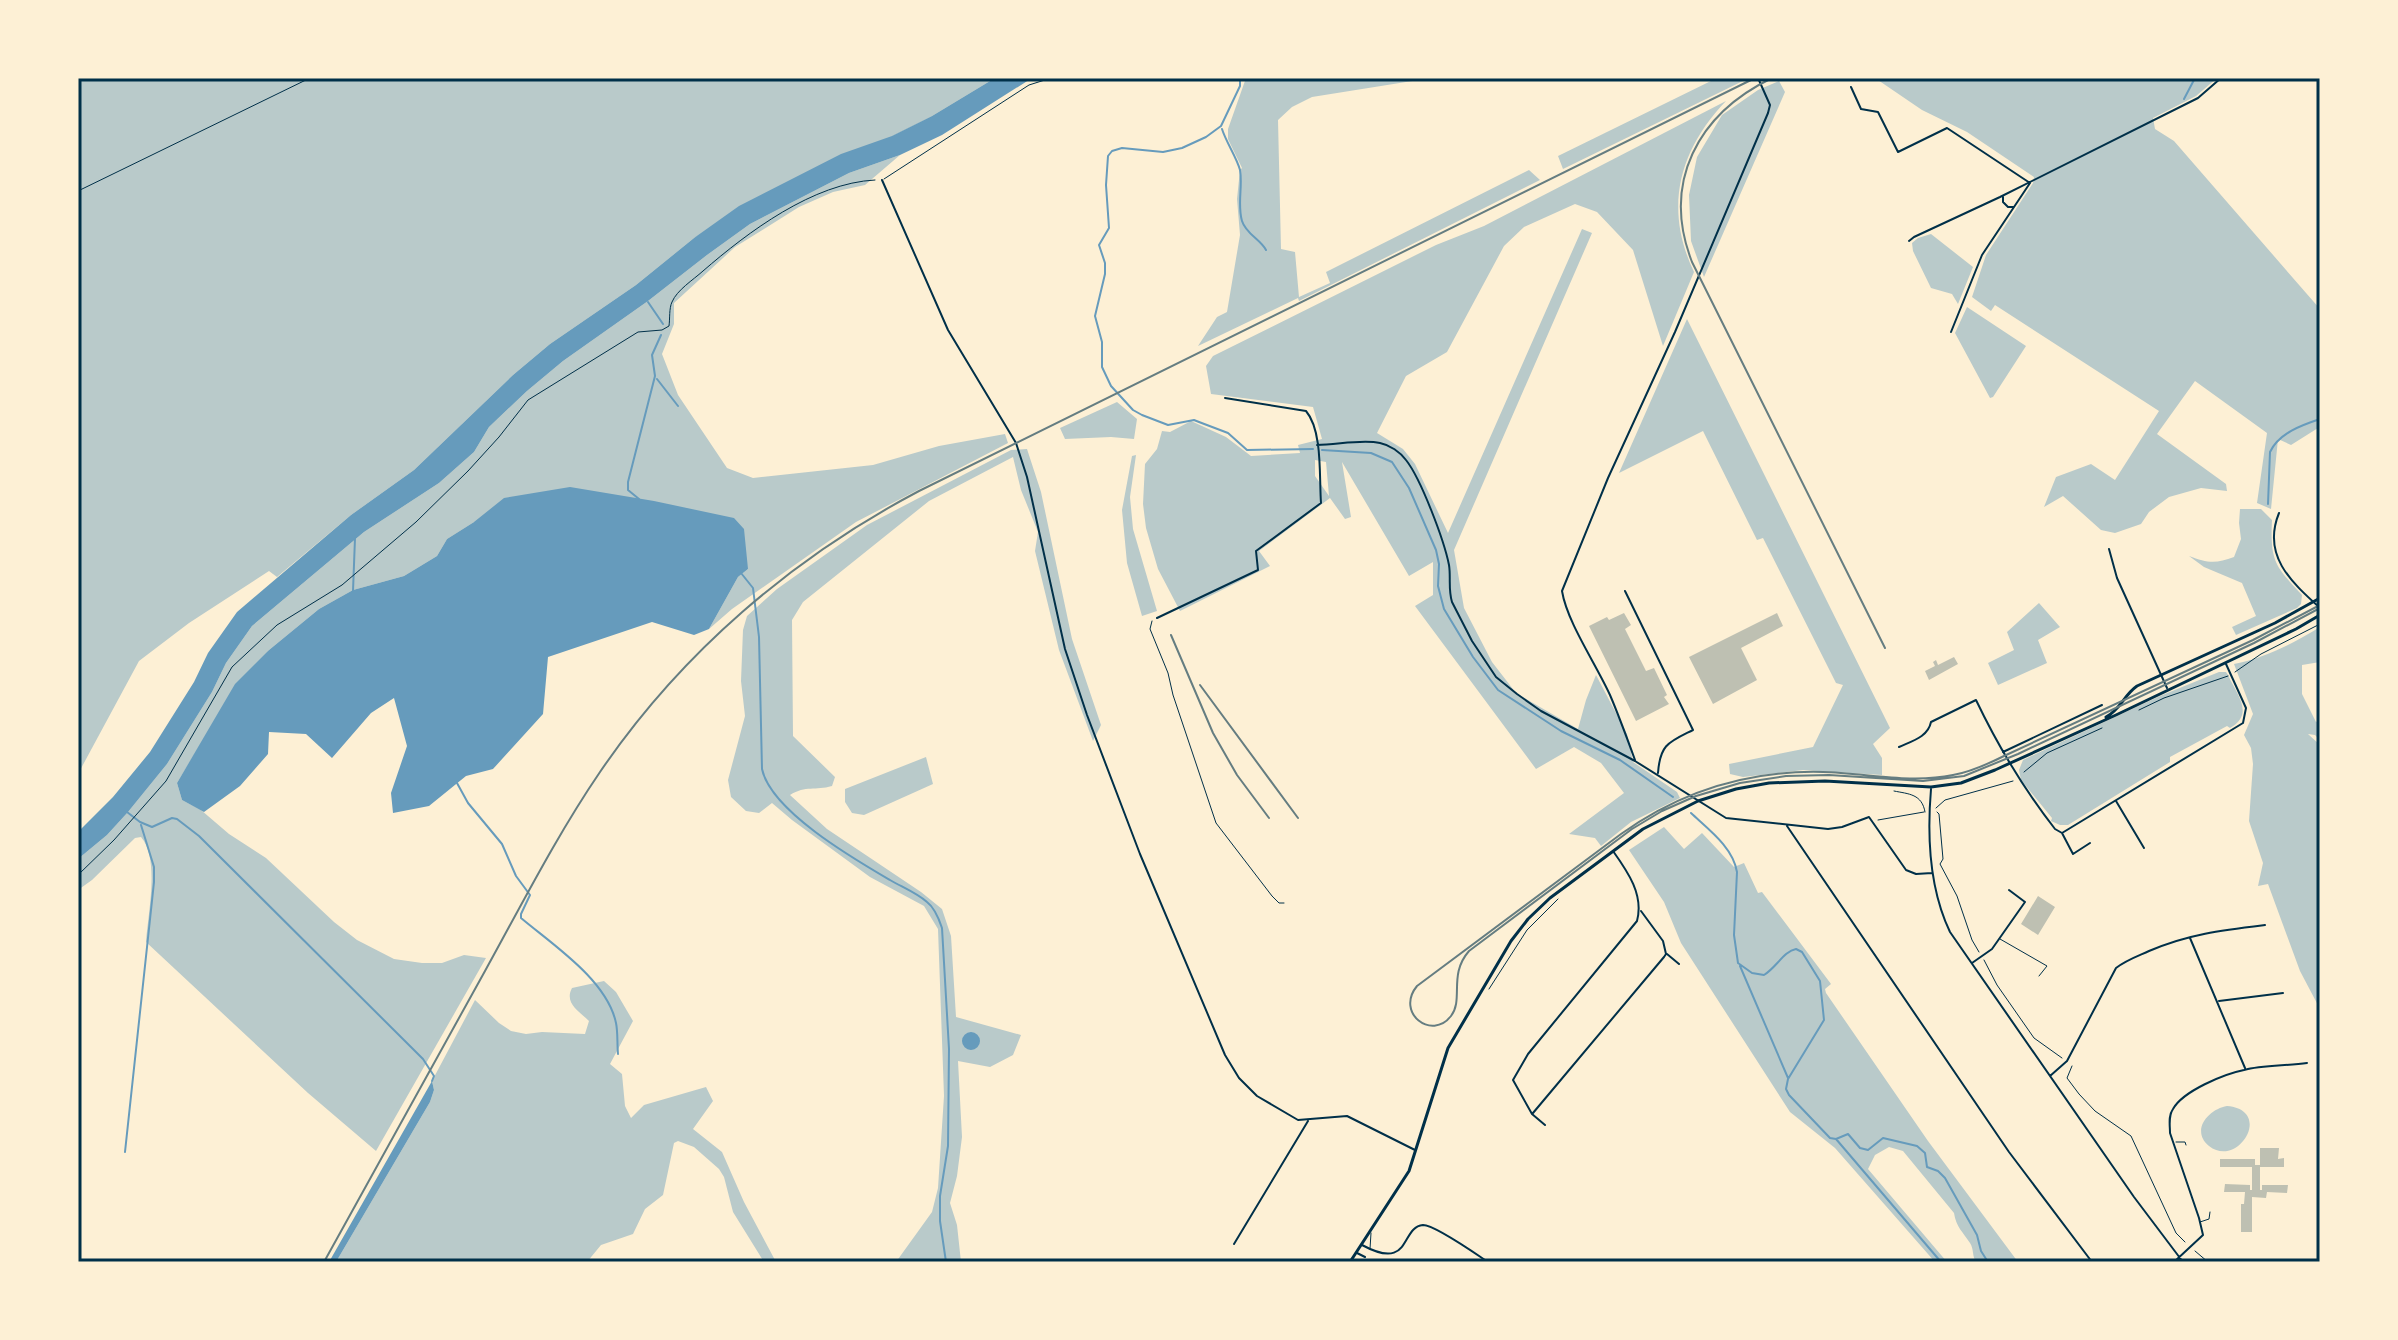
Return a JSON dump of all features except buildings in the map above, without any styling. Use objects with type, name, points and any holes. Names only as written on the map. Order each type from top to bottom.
[{"type":"street","points":[[1635,761],[1610,695],[1562,591],[1608,478],[1675,332],[1768,113],[1770,105],[1758,78]]},
{"type":"street","points":[[1909,241],[2198,98],[2221,78]]},
{"type":"street","points":[[1851,87],[1861,109],[1878,112],[1898,152],[1947,128],[2030,183]]},
{"type":"street","points":[[882,180],[948,330],[1016,443],[1027,477],[1065,649],[1140,854],[1225,1055],[1239,1078],[1257,1096],[1298,1120],[1347,1116],[1416,1150]]},
{"type":"street","points":[[1951,332],[1982,255],[2030,183]]},
{"type":"street","points":[[2003,196],[2003,202],[2013,207]]},
{"type":"street","points":[[1157,618],[1258,570],[1256,551],[1321,503],[1317,445],[1311,417],[1306,411],[1225,398]]},
{"type":"street","points":[[1317,445],[1376,442],[1398,452],[1410,467],[1445,549],[1450,570],[1448,591],[1472,641],[1496,677],[1541,711],[1658,774],[1726,818],[1828,829],[1869,817],[1906,870],[1916,874],[1932,873]]},
{"type":"street","points":[[2279,513],[2273,536],[2278,560],[2320,608]]},
{"type":"street","points":[[2109,549],[2118,580],[2168,690]]},
{"type":"street","points":[[1625,591],[1693,730],[1662,750],[1658,774]]},
{"type":"street","points":[[2092,725],[2115,712],[2132,689],[2284,619],[2320,598]]},
{"type":"street","points":[[1350,1262],[1407,1175],[1448,1048],[1511,941],[1550,898],[1612,850],[1661,818],[1698,801],[1736,789],[1779,782],[1825,781],[1931,787],[1961,783],[2168,690],[2320,615]]},
{"type":"street","points":[[2062,833],[2243,723],[2246,708],[2225,663]]},
{"type":"street","points":[[1899,747],[1924,734],[1931,722],[1976,700],[2017,778],[2055,829],[2062,833],[2073,854],[2090,843]]},
{"type":"street","points":[[2002,752],[2102,705]]},
{"type":"street","points":[[1931,787],[1932,873],[1943,917],[1971,964],[2049,1077],[2183,1262]]},
{"type":"street","points":[[2116,800],[2144,848]]},
{"type":"street","points":[[1787,825],[2009,1152],[2092,1262]]},
{"type":"street","points":[[1612,850],[1630,876],[1639,908],[1663,941],[1666,954],[1679,964]]},
{"type":"street","points":[[1971,964],[1992,949],[2025,902],[2009,890]]},
{"type":"street","points":[[1545,1125],[1532,1114],[1513,1080],[1523,1060],[1634,926],[1639,908]]},
{"type":"street","points":[[2049,1077],[2067,1061],[2116,968],[2169,942],[2189,936],[2265,925]]},
{"type":"street","points":[[2189,936],[2245,1069]]},
{"type":"street","points":[[1532,1114],[1666,954]]},
{"type":"street","points":[[2217,1001],[2283,993]]},
{"type":"street","points":[[2174,1262],[2203,1235],[2170,1133],[2169,1119],[2173,1109],[2185,1095],[2245,1069],[2307,1063]]},
{"type":"street","points":[[1234,1244],[1308,1120]]},
{"type":"street","points":[[1361,1245],[1386,1255],[1394,1253],[1421,1225],[1448,1237],[1488,1262]]},
{"type":"street","points":[[1365,1257],[1370,1249]]},
{"type":"street","points":[[1356,1253],[1369,1262]]},
{"type":"lane","points":[[882,180],[1029,85],[1048,79]]},
{"type":"lane","points":[[2000,939],[2047,966],[2039,976]]},
{"type":"lane","points":[[2173,1143],[2179,1141],[2186,1145]]},
{"type":"lane","points":[[2200,1222],[2209,1219],[2210,1212]]},
{"type":"lane","points":[[1370,1231],[1370,1249]]},
{"type":"path","points":[[78,191],[310,78]]},
{"type":"path","points":[[78,875],[166,781],[232,667],[277,625],[342,585],[416,522],[468,471],[528,400],[638,332],[662,330],[669,326],[671,302],[687,285],[733,245],[797,204],[845,184],[882,180]]},
{"type":"path","points":[[1157,618],[1150,624],[1150,629],[1168,673],[1216,823],[1272,896],[1279,903],[1284,903]]},
{"type":"path","points":[[2136,712],[2164,698],[2231,675],[2261,654],[2320,624]]},
{"type":"path","points":[[2107,725],[2047,753],[2017,778],[1945,800],[1935,810],[1939,814],[1943,859],[1940,864],[1957,896],[1972,940],[1997,985],[2034,1038],[2072,1067],[2067,1078],[2079,1094],[2095,1111],[2131,1136],[2176,1233],[2208,1262]]},
{"type":"path","points":[[1872,821],[1925,812]]},
{"type":"shaded area","points":[[78,78],[995,78],[932,116],[694,238],[636,285],[550,344],[513,375],[414,470],[351,515],[277,577],[269,571],[189,623],[139,661],[78,774]]},
{"type":"shaded area","points":[[1246,78],[1431,78],[1312,97],[1292,107],[1278,120],[1281,249],[1295,252],[1299,297],[1330,283],[1326,272],[1529,170],[1540,180],[1299,301],[1298,298],[1198,346],[1217,317],[1227,312],[1240,235],[1237,199],[1242,168],[1228,139],[1228,129]]},
{"type":"shaded area","points":[[1717,78],[1749,78],[1563,169],[1558,156]]},
{"type":"shaded area","points":[[1875,78],[2217,78],[2196,96],[2153,118],[2155,129],[2174,141],[2320,309],[2320,430],[2318,428],[2291,445],[2278,439],[2271,509],[2257,503],[2267,433],[2195,381],[2157,434],[2226,484],[2227,491],[2201,488],[2169,497],[2149,512],[2141,524],[2115,533],[2101,530],[2063,496],[2044,507],[2056,477],[2091,464],[2115,480],[2159,411],[1995,305],[1991,311],[1972,297],[1986,255],[2034,177],[1967,132],[1922,110]]},
{"type":"shaded area","points":[[1779,81],[1785,92],[1704,277],[1691,241],[1689,195],[1697,157],[1722,115],[1758,90]]},
{"type":"shaded area","points":[[1726,101],[1697,140],[1681,182],[1678,203],[1680,226],[1694,272],[1663,346],[1633,250],[1597,212],[1575,204],[1524,227],[1504,246],[1447,352],[1406,376],[1377,433],[1403,449],[1415,464],[1448,533],[1582,229],[1592,233],[1454,550],[1464,608],[1492,662],[1516,693],[1578,729],[1596,675],[1627,734],[1633,762],[1677,792],[1680,798],[1631,822],[1601,846],[1595,838],[1569,834],[1624,793],[1601,763],[1574,747],[1536,769],[1415,606],[1433,595],[1433,562],[1409,576],[1342,462],[1351,517],[1345,519],[1330,498],[1259,551],[1270,566],[1180,611],[1158,569],[1146,528],[1143,504],[1145,464],[1157,449],[1162,431],[1170,432],[1191,421],[1226,437],[1251,456],[1300,453],[1298,445],[1322,439],[1313,407],[1211,394],[1206,366],[1213,356],[1436,245],[1484,226]],"holes":[[[1315,460],[1326,462],[1329,496],[1315,476]]]},
{"type":"shaded area","points":[[900,155],[865,185],[833,192],[799,207],[735,247],[674,303],[674,324],[662,354],[678,395],[727,468],[753,478],[873,465],[939,446],[1005,434],[1008,443],[856,522],[732,609],[709,629],[738,577],[748,569],[474,522],[447,539],[437,556],[404,576],[353,590],[319,609],[269,650],[203,740],[177,783],[182,800],[201,810],[229,834],[266,858],[357,940],[394,959],[422,963],[442,963],[464,955],[486,958],[376,1151],[308,1093],[146,942],[151,872],[147,847],[141,837],[135,838],[78,890],[78,859],[107,835],[167,764],[212,692],[226,663],[252,626],[364,532],[439,483],[474,452],[489,427],[563,361],[707,255],[750,224],[849,173]]},
{"type":"shaded area","points":[[1931,234],[1973,267],[1958,304],[1952,294],[1931,288],[1913,251],[1912,243]]},
{"type":"shaded area","points":[[1967,307],[2026,346],[1990,398],[1955,333]]},
{"type":"shaded area","points":[[1687,319],[1890,728],[1873,744],[1882,758],[1882,775],[1803,770],[1743,777],[1730,774],[1729,764],[1813,747],[1843,685],[1836,683],[1763,538],[1757,540],[1703,431],[1619,473]]},
{"type":"shaded area","points":[[1117,402],[1137,419],[1134,439],[1065,439],[1060,428]]},
{"type":"shaded area","points":[[1027,449],[1041,492],[1072,639],[1101,725],[1093,741],[1059,650],[1035,551],[1038,532],[1021,490],[1013,457],[929,501],[803,602],[792,620],[793,736],[835,777],[832,786],[801,790],[790,795],[827,829],[942,909],[951,936],[956,1017],[1021,1035],[1013,1055],[990,1067],[958,1061],[962,1137],[950,1203],[957,1225],[961,1262],[896,1262],[932,1212],[938,1188],[944,1096],[938,929],[924,906],[870,877],[772,803],[759,813],[746,811],[731,797],[728,780],[745,716],[741,681],[743,630],[747,616],[777,589],[867,525],[1011,450]]},
{"type":"shaded area","points":[[1136,455],[1130,497],[1133,529],[1157,611],[1142,616],[1127,563],[1122,510],[1132,456]]},
{"type":"shaded area","points":[[2240,509],[2261,509],[2272,520],[2276,562],[2302,595],[2297,608],[2236,635],[2232,627],[2256,616],[2242,583],[2204,567],[2189,556],[2212,562],[2234,557],[2241,539]]},
{"type":"shaded area","points":[[2039,603],[2060,627],[2038,640],[2047,663],[1998,685],[1988,663],[2014,650],[2007,632]]},
{"type":"shaded area","points":[[2320,627],[2320,662],[2302,665],[2302,694],[2316,722],[2320,720],[2320,740],[2308,734],[2320,745],[2320,1009],[2300,971],[2268,884],[2258,886],[2263,863],[2249,821],[2253,764],[2251,748],[2244,735],[2253,714],[2234,664],[2279,649]]},
{"type":"shaded area","points":[[2219,672],[2226,672],[2242,704],[2242,717],[2237,723],[2170,757],[2170,762],[2068,825],[2051,821],[2052,818],[2021,780],[2019,770],[2023,760]]},
{"type":"shaded area","points":[[926,757],[933,784],[864,815],[852,813],[845,802],[845,789]]},
{"type":"shaded area","points":[[1664,827],[1684,849],[1702,833],[1734,867],[1744,863],[1758,893],[1762,892],[1831,984],[1825,989],[1826,993],[1928,1141],[2018,1262],[1976,1262],[1971,1245],[1958,1226],[1954,1213],[1903,1151],[1889,1147],[1875,1155],[1868,1169],[1947,1262],[1935,1262],[1835,1148],[1790,1112],[1681,943],[1664,902],[1629,850]]},
{"type":"shaded area","points":[[604,981],[616,992],[633,1021],[610,1064],[622,1074],[625,1106],[631,1118],[644,1105],[706,1087],[713,1101],[693,1129],[722,1152],[776,1262],[764,1262],[733,1212],[719,1169],[694,1147],[678,1141],[674,1143],[663,1195],[645,1209],[633,1234],[601,1245],[587,1262],[336,1262],[430,1102],[434,1090],[432,1081],[475,1000],[511,1031],[585,1034],[589,1021],[571,1002],[570,993],[572,988]]},
{"type":"shaded area","points":[[2227,1106],[2241,1110],[2248,1117],[2250,1126],[2240,1145],[2220,1151],[2209,1146],[2201,1133],[2208,1116]]},
{"type":"water","points":[[995,78],[1032,78],[942,135],[900,155],[849,173],[750,224],[563,361],[527,391],[489,427],[474,452],[439,483],[364,532],[252,626],[226,663],[212,692],[167,764],[107,835],[78,859],[78,832],[113,797],[150,752],[194,682],[208,653],[237,612],[351,515],[414,470],[513,375],[550,344],[636,285],[739,206],[841,154],[892,136],[932,116]]},
{"type":"water","points":[[570,487],[734,518],[744,529],[748,569],[738,577],[709,629],[694,635],[652,622],[548,657],[543,714],[493,769],[466,776],[429,806],[393,813],[391,793],[407,746],[394,698],[371,713],[332,758],[306,734],[269,732],[268,754],[240,786],[204,812],[182,800],[177,783],[235,684],[269,650],[319,609],[353,590],[404,576],[437,556],[447,539],[504,498]]},
{"type":"water","points":[[967,1032],[975,1032],[980,1041],[978,1048],[967,1050],[962,1045],[962,1037]]},
{"type":"water","points":[[432,1081],[434,1090],[430,1102],[336,1262],[329,1262]]},
{"type":"waterway","points":[[1240,78],[1240,86],[1221,126],[1206,137],[1182,148],[1163,152],[1122,148],[1108,156],[1106,185],[1109,228],[1099,245],[1105,274],[1095,316],[1102,342],[1102,367],[1111,386],[1133,410],[1142,415],[1168,425],[1194,420],[1228,433],[1247,450],[1313,449]]},
{"type":"waterway","points":[[2184,99],[2195,78]]},
{"type":"waterway","points":[[1222,129],[1240,170],[1242,221],[1266,250]]},
{"type":"waterway","points":[[648,302],[663,324]]},
{"type":"waterway","points":[[639,499],[628,490],[628,482],[655,376],[652,355],[661,335]]},
{"type":"waterway","points":[[657,379],[678,406]]},
{"type":"waterway","points":[[2268,504],[2270,452],[2274,445],[2292,431],[2320,419]]},
{"type":"waterway","points":[[1322,450],[1371,453],[1392,462],[1409,488],[1436,550],[1438,586],[1444,609],[1473,657],[1498,690],[1561,731],[1620,760],[1673,797]]},
{"type":"waterway","points":[[353,591],[355,538]]},
{"type":"waterway","points":[[741,573],[753,588],[759,637],[762,769],[769,785],[781,801],[816,832],[927,902],[942,928],[949,1049],[948,1146],[940,1196],[946,1262]]},
{"type":"waterway","points":[[457,783],[468,803],[502,844],[516,876],[530,895],[521,918],[577,964],[611,1007],[616,1023],[618,1054]]},
{"type":"waterway","points":[[127,812],[152,827],[172,818],[177,819],[199,836],[423,1059],[434,1076],[432,1081]]},
{"type":"waterway","points":[[1691,813],[1719,839],[1735,863],[1734,935],[1738,963],[1752,973],[1764,975],[1796,949],[1802,952],[1820,981],[1824,1020],[1788,1079],[1786,1089],[1789,1095],[1830,1138],[1848,1134],[1860,1148],[1868,1150],[1883,1138],[1917,1146],[1925,1153],[1927,1167],[1945,1178],[1977,1235],[1988,1262]]},
{"type":"waterway","points":[[125,1152],[154,882],[154,867],[141,825]]},
{"type":"waterway","points":[[1740,966],[1788,1078]]},
{"type":"waterway","points":[[1836,1139],[1941,1262]]},
{"type":"tram line","points":[[2320,605],[2253,640],[1966,772],[1921,778],[1823,772],[1769,775],[1717,786],[1667,806],[1621,834],[1417,986],[1411,996],[1413,1014],[1426,1025],[1443,1023],[1455,1009],[1459,969],[1469,951],[1632,829],[1662,811],[1696,796],[1740,783],[1786,776],[1829,775],[1923,781],[1964,776],[2018,754],[2254,643],[2320,608]]},
{"type":"railway","points":[[324,1262],[584,796],[666,687],[742,612],[827,546],[919,491],[1755,78]]},
{"type":"railway","points":[[1772,78],[1746,93],[1706,131],[1684,178],[1681,205],[1684,233],[1692,262],[1885,648]]},
{"type":"railway","points":[[1171,635],[1213,733],[1237,775],[1269,818]]},
{"type":"railway","points":[[1200,685],[1298,818]]}]
